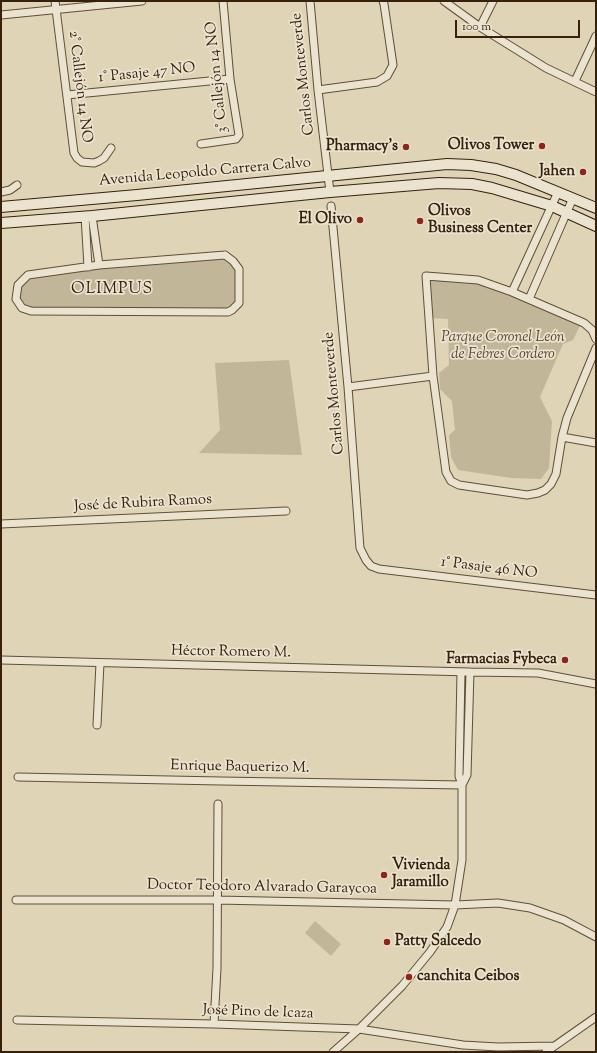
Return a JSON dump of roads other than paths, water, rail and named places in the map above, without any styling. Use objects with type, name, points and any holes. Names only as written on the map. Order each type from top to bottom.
[{"type":"main road","name":"Avenida Leopoldo Carrera Calvo","points":[[1,206],[137,195],[448,164],[471,165],[496,169],[516,175],[596,208]]},
{"type":"main road","name":"Avenida Leopoldo Carrera Calvo","points":[[1,222],[89,216],[330,192],[439,184],[472,184],[492,188],[552,206],[596,226]]},
{"type":"street","name":"2° Callejón 14 NO","points":[[55,1],[74,153],[82,162],[94,163],[104,158],[110,148]]},
{"type":"street","points":[[1,15],[142,1]]},
{"type":"street","name":"3° Callejón 14 NO","points":[[201,144],[236,139],[239,135],[230,79],[223,1]]},
{"type":"street","name":"Carlos Monteverde","points":[[310,1],[318,90],[330,192]]},
{"type":"street","points":[[318,90],[377,82],[387,76],[393,65],[383,1]]},
{"type":"street","points":[[444,1],[480,27],[546,68],[596,92]]},
{"type":"street","points":[[480,27],[493,1]]},
{"type":"street","points":[[575,81],[596,36]]},
{"type":"street","name":"1° Pasaje 47 NO","points":[[67,95],[230,79]]},
{"type":"street","points":[[1,192],[10,190],[16,185]]},
{"type":"street","points":[[512,292],[558,192]]},
{"type":"street","points":[[529,299],[574,198]]},
{"type":"street","name":"Carlos Monteverde","points":[[331,206],[348,388],[360,548],[371,566],[379,569]]},
{"type":"street","points":[[89,216],[99,265]]},
{"type":"street","points":[[88,266],[89,216]]},
{"type":"street","points":[[225,255],[233,261],[239,269],[239,303],[228,312],[31,311],[22,308],[16,299],[18,285],[28,275],[88,266],[225,255]]},
{"type":"street","points":[[596,339],[592,330],[584,323],[512,292],[478,280],[426,276],[434,376],[446,472],[451,481],[459,485],[527,495],[545,490],[551,484],[556,474],[562,437],[567,418],[596,348]]},
{"type":"street","points":[[348,388],[434,376]]},
{"type":"street","points":[[562,437],[596,443]]},
{"type":"street","name":"José de Rubira Ramos","points":[[1,524],[286,511]]},
{"type":"street","name":"1° Pasaje 46 NO","points":[[379,569],[596,595]]},
{"type":"street","name":"Héctor Romero M.","points":[[1,660],[470,672]]},
{"type":"street","points":[[97,724],[100,663]]},
{"type":"street","points":[[333,1052],[359,1029],[402,986],[430,952],[447,927],[455,904],[462,860],[462,785],[459,776],[461,672]]},
{"type":"street","points":[[462,785],[467,775],[470,672],[538,673],[596,684]]},
{"type":"street","name":"Enrique Baquerizo M.","points":[[18,777],[462,785]]},
{"type":"street","points":[[214,1024],[217,968],[218,804]]},
{"type":"street","name":"Doctor Teodoro Alvarado Garaycoa","points":[[16,900],[217,900],[498,904],[530,908],[564,920],[596,937]]},
{"type":"street","points":[[546,1052],[596,1017]]},
{"type":"street","name":"José Pino de Icaza","points":[[17,1020],[359,1029],[499,1050],[554,1046]]},
{"type":"place","name":"Olivos Tower","points":[[542,146]]},
{"type":"place","name":"Pharmacy's","points":[[406,147]]},
{"type":"place","name":"Jahen","points":[[583,172]]},
{"type":"place","name":"El Olivo","points":[[360,220]]},
{"type":"place","name":"Olivos Business Center","points":[[420,221]]},
{"type":"place","name":"Farmacias Fybeca","points":[[565,660]]},
{"type":"place","name":"Vivienda Jaramillo","points":[[384,875]]},
{"type":"place","name":"Patty Salcedo","points":[[387,942]]},
{"type":"place","name":"canchita Ceibos","points":[[409,977]]},
{"type":"district","name":"OLIMPUS","points":[[112,290]]},
{"type":"park label","name":"Parque Coronel León de Febres Cordero","points":[[503,346]]}]
